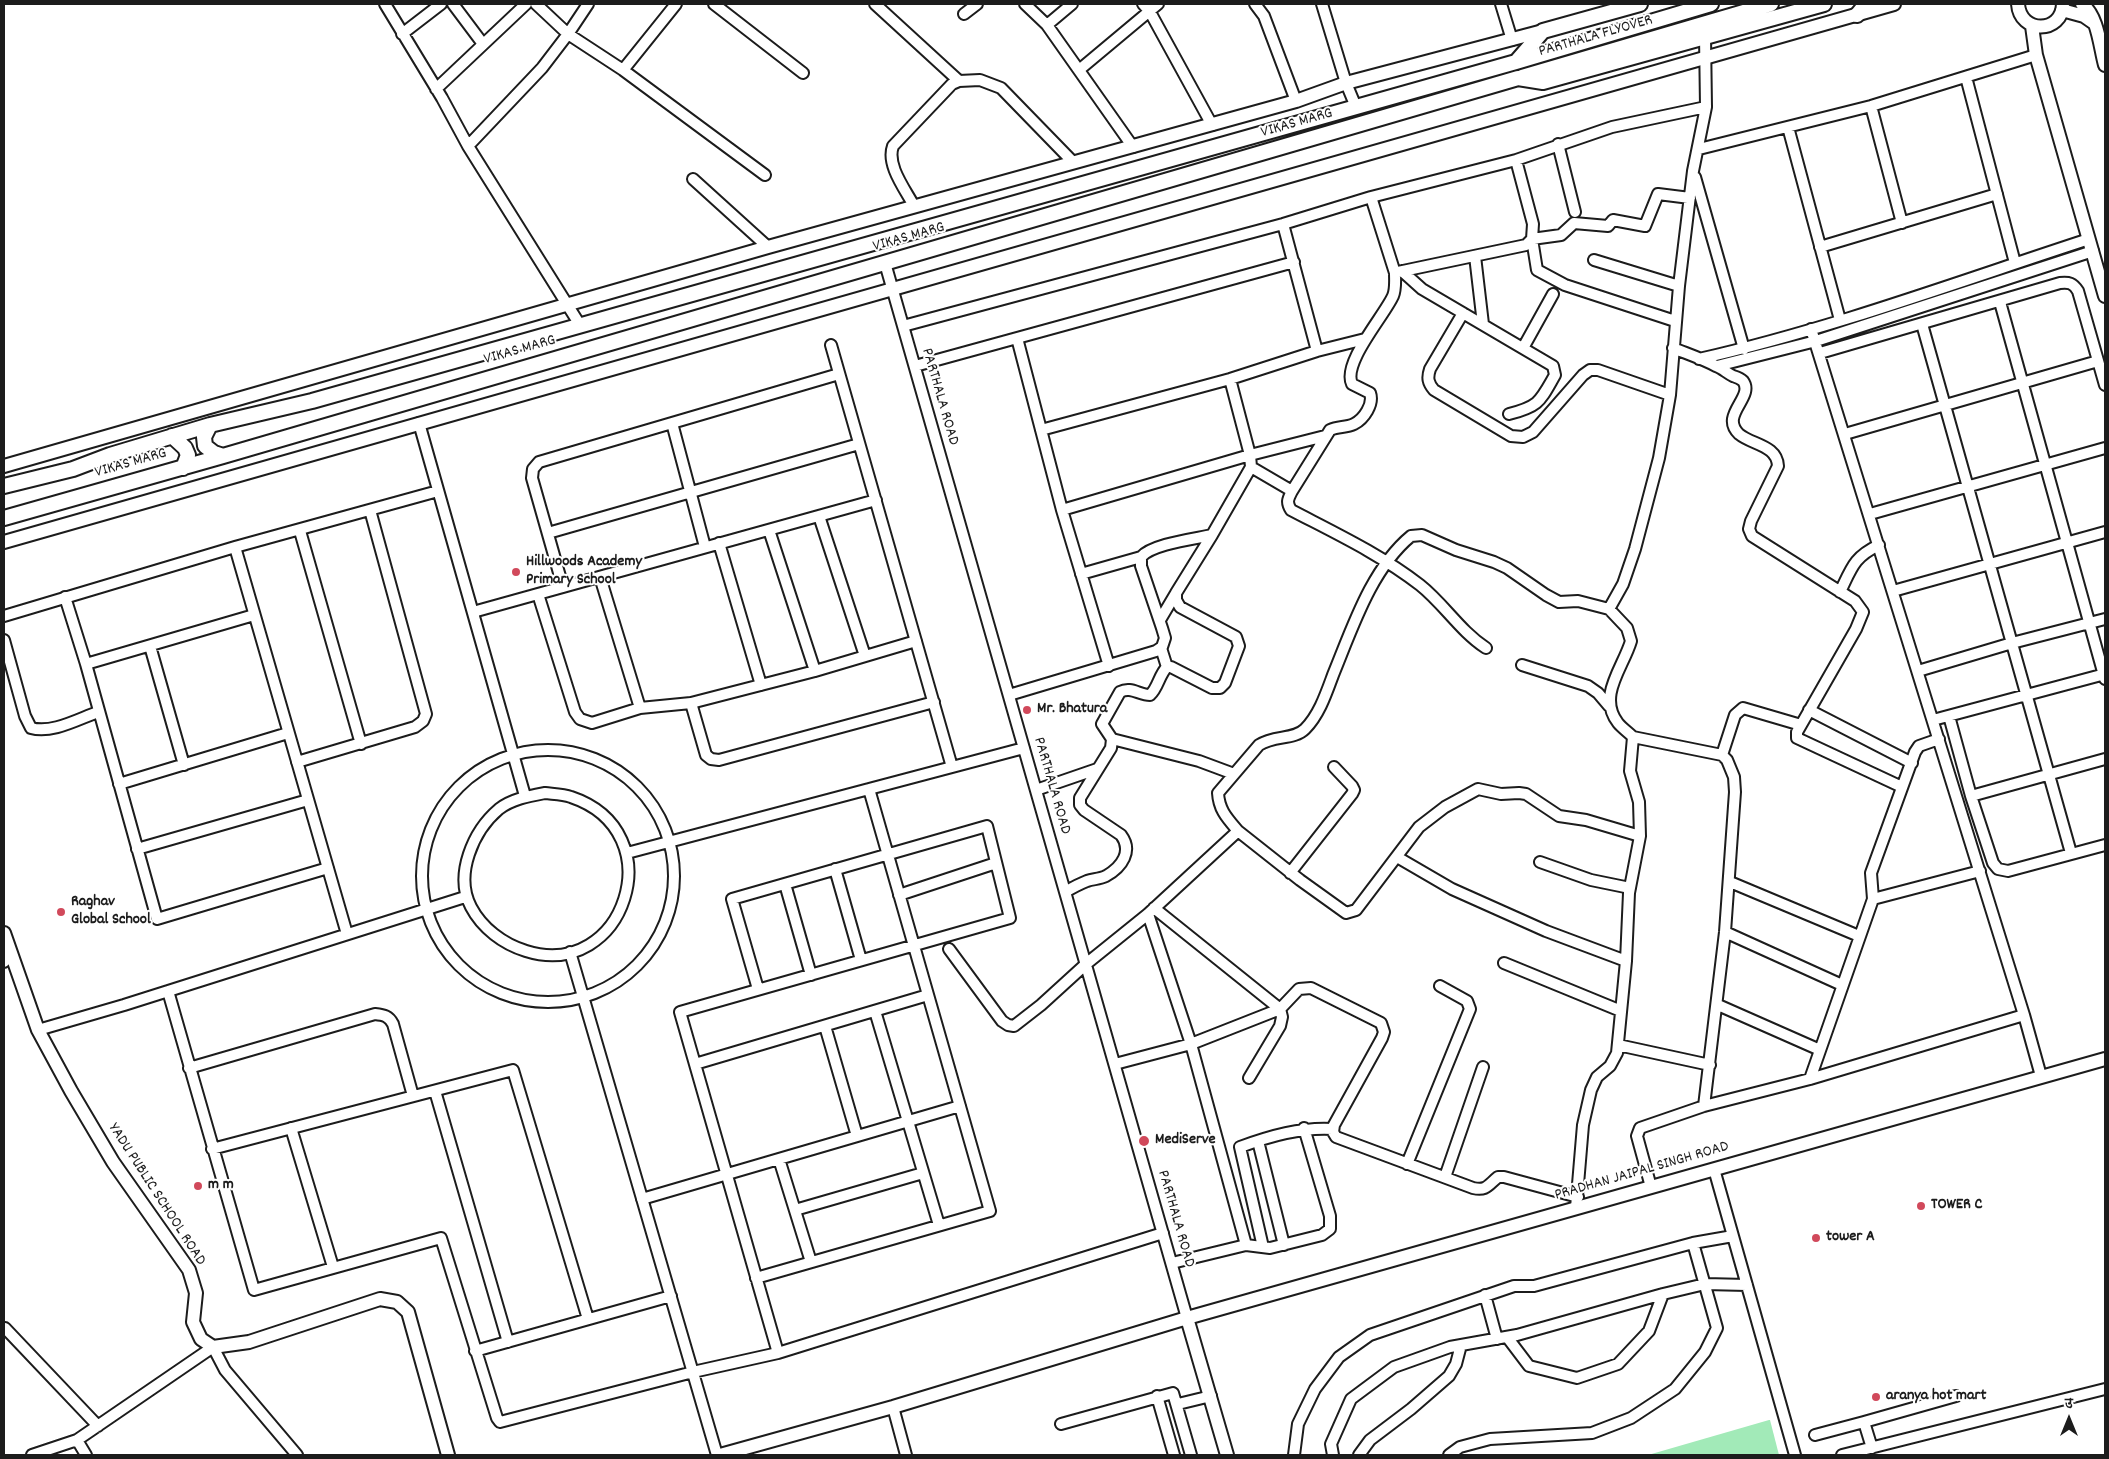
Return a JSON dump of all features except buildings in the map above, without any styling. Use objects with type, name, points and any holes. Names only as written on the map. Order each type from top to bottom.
[{"type":"main road","points":[[1516,62],[1543,31],[1640,4]]},
{"type":"main road","name":"PARTHALA FLYOVER","points":[[1516,62],[1711,4]]},
{"type":"main road","name":"PARTHALA FLYOVER","points":[[1518,78],[1771,4]]},
{"type":"main road","name":"VIKAS MARG","points":[[4,518],[183,468],[1518,78],[1543,82],[1824,4]]},
{"type":"main road","points":[[1857,15],[1866,4]]},
{"type":"main road","name":"VIKAS MARG","points":[[4,486],[73,469],[210,425],[312,401],[1516,62]]},
{"type":"main road","points":[[210,425],[204,437],[205,446],[214,453],[223,456]]},
{"type":"main road","points":[[172,436],[185,448],[188,455],[183,468]]},
{"type":"street","points":[[385,4],[436,88],[468,146],[580,325]]},
{"type":"street","points":[[402,34],[440,4]]},
{"type":"street","points":[[453,4],[484,44]]},
{"type":"street","points":[[436,88],[526,4]]},
{"type":"street","points":[[536,4],[568,34],[623,70],[765,174]]},
{"type":"street","points":[[468,146],[542,68],[588,4]]},
{"type":"street","points":[[623,70],[676,4]]},
{"type":"street","points":[[714,4],[803,73]]},
{"type":"street","points":[[875,4],[959,81]]},
{"type":"street","points":[[964,14],[977,4]]},
{"type":"street","points":[[1025,4],[1047,25],[1133,147]]},
{"type":"street","points":[[1047,25],[1072,4]]},
{"type":"street","points":[[1078,70],[1147,8],[1158,4]]},
{"type":"street","points":[[1255,4],[1264,16],[1296,101]]},
{"type":"street","points":[[1322,4],[1346,83],[1356,107]]},
{"type":"street","points":[[1501,4],[1512,40]]},
{"type":"street","points":[[4,542],[1894,4]]},
{"type":"street","points":[[2018,4],[2021,16],[2032,26],[2039,27],[2053,24],[2058,19],[2063,7],[2084,16],[2094,23]]},
{"type":"street","points":[[2082,4],[2086,7],[2094,23],[2105,65]]},
{"type":"street","points":[[1147,8],[1212,125]]},
{"type":"street","points":[[2032,26],[2036,55],[2105,296]]},
{"type":"street","points":[[4,466],[768,247],[1212,125],[1296,101],[1346,83],[1543,31]]},
{"type":"street","points":[[1609,610],[1623,584],[1635,549],[1659,458],[1670,395],[1675,321],[1693,171],[1699,149],[1706,106],[1707,58],[1705,36]]},
{"type":"street","points":[[1699,149],[1871,106],[2036,55]]},
{"type":"street","points":[[1966,77],[2015,263]]},
{"type":"street","points":[[914,206],[892,163],[891,153],[893,146],[944,93],[959,81],[980,80],[1001,88],[1073,162]]},
{"type":"street","points":[[903,326],[1283,224],[1371,197],[1516,160],[1612,127],[1706,106]]},
{"type":"street","points":[[1871,106],[1902,223]]},
{"type":"street","points":[[1788,127],[1840,320]]},
{"type":"street","points":[[1558,144],[1575,212]]},
{"type":"street","points":[[1516,160],[1533,224],[1532,239],[1537,270],[1564,285],[1675,321]]},
{"type":"street","points":[[1693,171],[1744,349]]},
{"type":"street","points":[[693,180],[768,247]]},
{"type":"street","points":[[1398,272],[1526,245],[1532,239],[1561,235],[1574,223],[1608,226],[1612,220],[1645,226],[1658,194],[1690,198]]},
{"type":"street","points":[[1820,247],[1997,194]]},
{"type":"street","points":[[1371,197],[1398,272],[1393,296],[1365,339],[1349,377],[1352,384],[1370,393],[1370,404],[1362,418],[1354,424],[1336,428],[1326,436],[1292,491],[1288,504],[1291,510],[1388,561],[1433,596],[1470,636],[1486,648]]},
{"type":"street","points":[[1283,224],[1317,351]]},
{"type":"street","points":[[1699,359],[1744,349],[1811,329],[2015,263],[2091,245]]},
{"type":"street","points":[[1717,366],[1816,341],[2091,245]]},
{"type":"street","points":[[1475,256],[1483,324]]},
{"type":"street","points":[[1594,260],[1679,286]]},
{"type":"street","points":[[915,366],[1294,262]]},
{"type":"street","name":"PARTHALA ROAD","points":[[885,263],[1187,1318]]},
{"type":"street","points":[[1398,272],[1463,314],[1553,366],[1556,375],[1539,402],[1527,410],[1509,414]]},
{"type":"street","points":[[1820,352],[2069,282],[2078,291],[2105,386]]},
{"type":"street","points":[[1523,348],[1553,294]]},
{"type":"street","points":[[1933,720],[2105,676],[2000,302]]},
{"type":"street","points":[[1463,314],[1430,369],[1427,377],[1428,384],[1434,390],[1511,436],[1523,437],[1533,432],[1583,375],[1590,370],[1598,370],[1670,395]]},
{"type":"street","points":[[1922,324],[2071,853]]},
{"type":"street","points":[[1811,329],[1820,352],[1980,871],[2041,1076]]},
{"type":"street","points":[[1018,338],[1062,510],[1109,666]]},
{"type":"street","points":[[1041,430],[1230,379],[1317,351],[1365,339]]},
{"type":"street","points":[[831,346],[952,767]]},
{"type":"street","points":[[1674,348],[1717,366],[1742,380],[1745,385],[1745,393],[1732,418],[1734,426],[1739,434],[1773,452],[1778,458],[1778,466],[1750,521],[1749,529],[1752,536],[1840,592],[1860,606],[1863,612],[1862,618],[1797,732],[1797,738],[1804,743],[1902,788]]},
{"type":"street","points":[[1845,434],[2098,360]]},
{"type":"street","points":[[563,586],[532,478],[533,469],[539,462],[839,374]]},
{"type":"street","points":[[1160,620],[1212,535],[1251,466],[1250,455],[1230,379]]},
{"type":"street","points":[[419,423],[525,796]]},
{"type":"street","points":[[672,423],[705,547]]},
{"type":"street","points":[[1062,510],[1250,455],[1326,436]]},
{"type":"street","points":[[548,534],[859,444]]},
{"type":"street","points":[[1870,514],[2105,448]]},
{"type":"street","points":[[1251,466],[1292,491]]},
{"type":"street","points":[[4,616],[235,547],[300,531],[438,490]]},
{"type":"street","points":[[473,612],[876,500]]},
{"type":"street","points":[[297,762],[415,727],[423,721],[426,714],[370,510]]},
{"type":"street","points":[[819,516],[865,656]]},
{"type":"street","points":[[769,530],[815,671]]},
{"type":"street","points":[[300,531],[361,744]]},
{"type":"street","points":[[1893,591],[2105,532]]},
{"type":"street","points":[[1081,574],[1141,558],[1146,552],[1212,535]]},
{"type":"street","points":[[1610,707],[1609,693],[1631,641],[1627,628],[1609,610],[1578,602],[1559,602],[1546,596],[1507,568],[1422,535],[1411,536],[1388,561],[1354,622],[1321,705],[1306,728],[1300,734],[1267,740],[1259,745],[1218,793],[1218,804],[1222,813],[1238,831],[1290,873],[1346,912],[1352,912],[1374,888],[1425,822],[1445,807],[1478,789],[1501,794],[1526,794],[1559,816],[1586,820],[1640,836]]},
{"type":"street","points":[[719,544],[761,685]]},
{"type":"street","points":[[1840,592],[1858,557],[1863,552],[1879,545]]},
{"type":"street","points":[[235,547],[347,934]]},
{"type":"street","points":[[1009,695],[1109,666],[1161,648],[1165,638],[1141,566],[1141,558]]},
{"type":"street","points":[[600,577],[640,708]]},
{"type":"street","points":[[1167,667],[1171,667],[1212,688],[1220,688],[1225,683],[1239,646],[1236,637],[1180,607],[1176,600],[1176,593]]},
{"type":"street","points":[[538,594],[575,712],[580,719],[592,723],[640,708],[691,703],[815,671],[916,641]]},
{"type":"street","points":[[65,597],[86,664],[157,919],[328,868]]},
{"type":"street","points":[[86,664],[254,615]]},
{"type":"street","points":[[1918,671],[2012,643],[2105,619]]},
{"type":"street","points":[[4,640],[25,716],[31,728],[39,730],[49,729],[98,712]]},
{"type":"street","points":[[150,646],[184,765]]},
{"type":"street","points":[[1065,892],[1086,882],[1105,877],[1124,861],[1127,850],[1125,840],[1121,835],[1084,810],[1080,805],[1080,798],[1111,748],[1112,739],[1102,724],[1120,692],[1130,690],[1150,695],[1167,667],[1161,648]]},
{"type":"street","points":[[1522,665],[1588,686],[1598,693],[1610,707],[1619,723],[1633,737],[1722,754],[1727,760],[1736,784],[1730,882],[1718,1005],[1704,1106]]},
{"type":"street","points":[[691,703],[706,755],[719,760],[934,702]]},
{"type":"street","points":[[1722,754],[1735,715],[1742,708],[1801,725]]},
{"type":"street","points":[[1809,710],[1912,763]]},
{"type":"street","points":[[1949,716],[1971,796],[1993,864],[1998,869],[2008,871],[2105,845]]},
{"type":"street","points":[[119,784],[288,733]]},
{"type":"street","points":[[1115,1064],[1191,1044],[1280,1009],[1298,989],[1311,988],[1381,1023],[1383,1027],[1382,1038],[1338,1116],[1333,1128],[1336,1137],[1481,1190],[1489,1188],[1498,1177],[1504,1177],[1577,1202],[1583,1125],[1591,1090],[1597,1077],[1610,1066],[1617,1053],[1618,1045],[1626,961],[1630,888],[1640,836],[1639,802],[1630,771],[1633,737]]},
{"type":"street","points":[[1112,739],[1199,761],[1234,774]]},
{"type":"street","points":[[1810,1079],[1872,899],[1871,873],[1902,788],[1919,746],[1939,739]]},
{"type":"street","points":[[627,853],[1024,748]]},
{"type":"street","points":[[552,749],[592,757],[613,768],[627,776],[654,805],[672,841],[676,880],[667,923],[644,961],[610,988],[584,998],[558,1001],[524,1001],[483,986],[449,957],[424,910],[420,876],[428,833],[447,798],[476,771],[513,754],[552,749]]},
{"type":"street","points":[[1971,796],[2105,759]]},
{"type":"street","points":[[1290,873],[1354,790],[1334,767]]},
{"type":"street","points":[[1036,790],[1098,769]]},
{"type":"street","points":[[756,1278],[990,1211],[869,789]]},
{"type":"street","points":[[545,793],[570,796],[590,805],[608,820],[620,836],[627,853],[629,877],[625,900],[616,918],[605,932],[593,941],[570,952],[537,954],[511,946],[492,932],[474,912],[466,897],[465,875],[474,840],[484,824],[500,808],[525,796],[545,793]]},
{"type":"street","points":[[137,850],[308,800]]},
{"type":"street","points":[[758,990],[732,899],[987,826],[1010,918],[914,945],[811,975],[758,990],[680,1012],[778,1353]]},
{"type":"street","points":[[949,949],[1002,1021],[1014,1026],[1151,911],[1238,831]]},
{"type":"street","points":[[1397,857],[1452,889],[1546,931],[1626,961]]},
{"type":"street","points":[[1540,862],[1591,880],[1630,888]]},
{"type":"street","points":[[900,895],[996,863]]},
{"type":"street","points":[[835,869],[862,960]]},
{"type":"street","points":[[1872,899],[1980,871]]},
{"type":"street","points":[[1730,882],[1860,936]]},
{"type":"street","points":[[785,884],[811,975]]},
{"type":"street","points":[[38,1030],[466,897]]},
{"type":"street","points":[[1151,911],[1280,1009],[1282,1017],[1280,1026],[1249,1078]]},
{"type":"street","points":[[1151,911],[1191,1044],[1246,1245]]},
{"type":"street","points":[[1725,932],[1842,985]]},
{"type":"street","name":"YADU PUBLIC SCHOOL ROAD","points":[[4,933],[8,958],[38,1030],[71,1091],[113,1162],[189,1270],[196,1293],[193,1322],[201,1338],[213,1347],[225,1370],[297,1455]]},
{"type":"street","points":[[570,952],[670,1296],[719,1455]]},
{"type":"street","points":[[1504,963],[1621,1011]]},
{"type":"street","points":[[1407,1164],[1470,1009],[1467,1001],[1440,986]]},
{"type":"street","points":[[168,991],[254,1290],[441,1238],[474,1351],[497,1418],[502,1422],[694,1372],[778,1353],[1163,1233]]},
{"type":"street","points":[[695,1064],[928,995]]},
{"type":"street","points":[[1718,1005],[1820,1050]]},
{"type":"street","points":[[875,1011],[939,1225]]},
{"type":"street","points":[[189,1068],[376,1014],[390,1018],[393,1024],[413,1096]]},
{"type":"street","points":[[1651,1186],[1637,1136],[1638,1130],[1704,1106],[1810,1079],[2024,1015]]},
{"type":"street","points":[[825,1026],[857,1136]]},
{"type":"street","points":[[1618,1045],[1710,1065]]},
{"type":"street","name":"PRADHAN JAIPAL SINGH ROAD","points":[[719,1455],[742,1452],[1577,1202],[1651,1186],[1714,1169],[2105,1059]]},
{"type":"street","points":[[1444,1177],[1483,1067]]},
{"type":"street","points":[[212,1149],[514,1070],[588,1320]]},
{"type":"street","points":[[435,1090],[508,1342]]},
{"type":"street","points":[[642,1199],[960,1106]]},
{"type":"street","points":[[291,1128],[333,1267]]},
{"type":"street","points":[[1263,1247],[1240,1148],[1304,1128],[1333,1128]]},
{"type":"street","points":[[1172,1263],[1246,1245],[1263,1247],[1284,1245],[1322,1235],[1330,1229],[1332,1224],[1304,1128]]},
{"type":"street","points":[[1258,1142],[1284,1245]]},
{"type":"street","points":[[779,1159],[811,1262]]},
{"type":"street","points":[[1714,1169],[1795,1455]]},
{"type":"street","points":[[795,1210],[923,1173]]},
{"type":"street","points":[[1294,1455],[1298,1424],[1315,1389],[1339,1357],[1370,1335],[1514,1286],[1534,1286],[1693,1242],[1733,1236]]},
{"type":"street","points":[[1449,1455],[1460,1447],[1490,1439],[1592,1433],[1631,1418],[1674,1389],[1705,1352],[1717,1328],[1693,1242]]},
{"type":"street","points":[[1332,1455],[1331,1444],[1351,1399],[1394,1368],[1450,1347],[1502,1338],[1705,1284],[1747,1285]]},
{"type":"street","points":[[1485,1295],[1502,1338],[1529,1366],[1577,1378],[1618,1364],[1649,1331],[1663,1294]]},
{"type":"street","points":[[474,1351],[670,1296]]},
{"type":"street","points":[[32,1455],[76,1440],[213,1347],[248,1342],[380,1299],[397,1302],[408,1312],[448,1455]]},
{"type":"street","points":[[1187,1318],[1227,1455]]},
{"type":"street","points":[[5,1328],[98,1426]]},
{"type":"street","points":[[1359,1455],[1370,1440],[1411,1409],[1449,1376],[1456,1364],[1461,1345]]},
{"type":"street","points":[[1842,1455],[2105,1389]]},
{"type":"street","points":[[1061,1424],[1173,1393],[1178,1404],[1191,1455]]},
{"type":"street","points":[[1157,1396],[1174,1455]]},
{"type":"street","points":[[1178,1404],[1211,1396]]},
{"type":"street","points":[[1815,1436],[1956,1396]]},
{"type":"street","points":[[893,1407],[906,1455]]},
{"type":"street","points":[[1864,1422],[1872,1448]]},
{"type":"street","points":[[76,1440],[86,1455]]},
{"type":"green space","points":[[1769,1420],[1779,1455],[1648,1455]]},
{"type":"place","name":"Hillwoods Academy Primary School","points":[[516,572]]},
{"type":"place","name":"Mr. Bhatura","points":[[1027,710]]},
{"type":"place","name":"Raghav Global School","points":[[61,912]]},
{"type":"place","name":"MediServe","points":[[1144,1141]]},
{"type":"place","name":"m m","points":[[198,1186]]},
{"type":"place","name":"TOWER C","points":[[1921,1206]]},
{"type":"place","name":"tower A","points":[[1816,1238]]},
{"type":"place","name":"aranya hot mart","points":[[1876,1397]]}]
